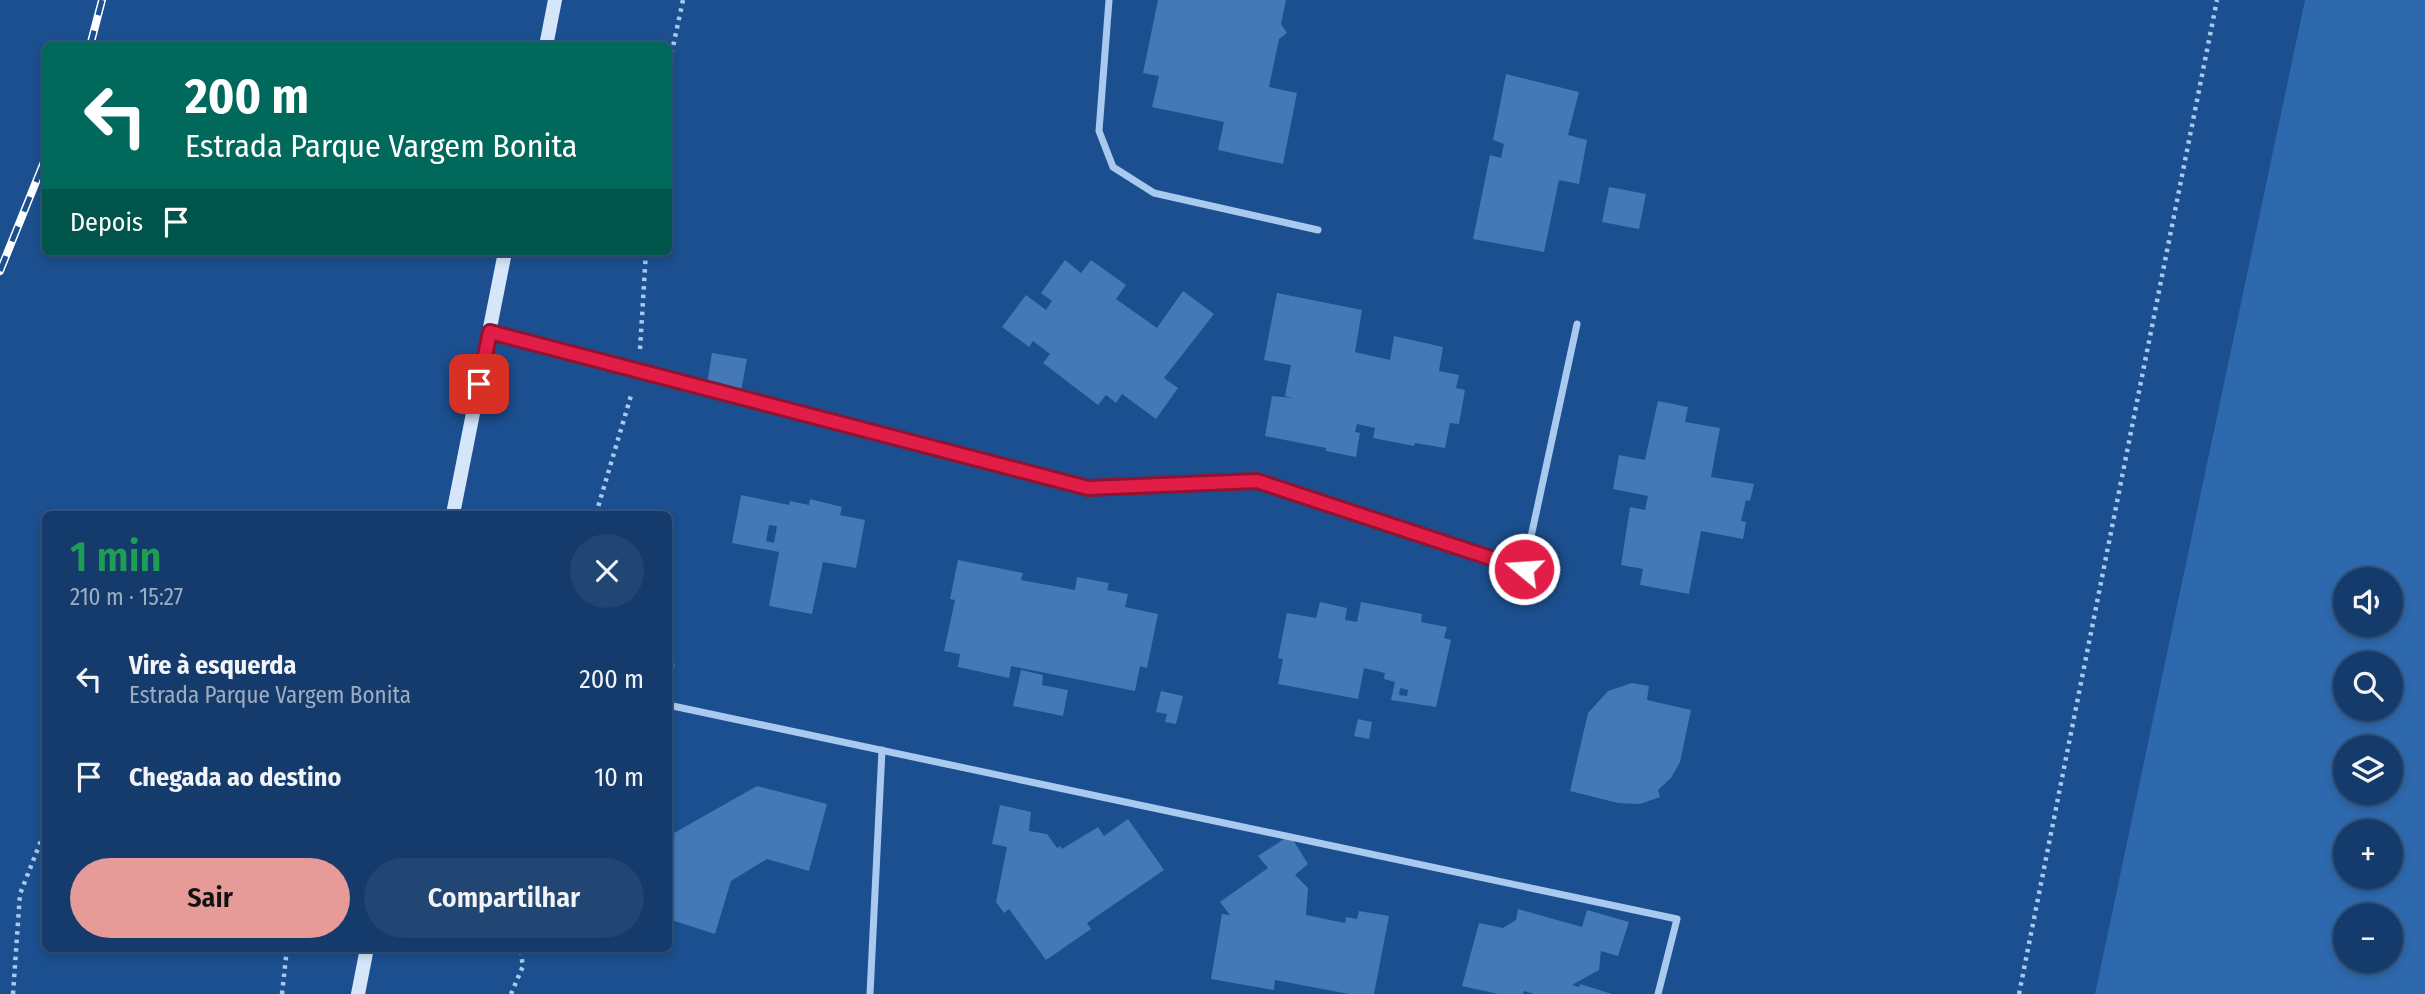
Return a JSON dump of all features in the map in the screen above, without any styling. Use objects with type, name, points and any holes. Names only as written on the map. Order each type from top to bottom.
[{"type":"main road","points":[[547,42],[555,0]]},
{"type":"main road","points":[[454,511],[504,256]]},
{"type":"main road","points":[[358,994],[366,952]]},
{"type":"street","points":[[1109,0],[1099,131],[1113,167],[1154,193],[1318,230]]},
{"type":"street","points":[[490,332],[1088,488],[1257,481],[1524,569],[1577,324]]},
{"type":"street","points":[[672,706],[1678,919],[1658,994]]},
{"type":"street","points":[[870,994],[882,750]]},
{"type":"path","points":[[672,51],[683,0]]},
{"type":"path","points":[[2019,994],[2217,0]]},
{"type":"path","points":[[13,994],[20,894],[42,838]]},
{"type":"path","points":[[282,994],[287,952]]},
{"type":"path","points":[[511,994],[523,966],[521,952]]},
{"type":"shaded area","points":[[2305,0],[2425,0],[2425,994],[2095,994]]},
{"type":"building","points":[[1158,0],[1286,0],[1281,24],[1287,33],[1279,39],[1269,87],[1297,93],[1283,164],[1218,150],[1224,122],[1152,107],[1159,76],[1143,73]]},
{"type":"building","points":[[1506,74],[1579,92],[1568,135],[1587,140],[1579,184],[1559,180],[1544,252],[1473,239],[1490,155],[1501,158],[1504,144],[1493,140]]},
{"type":"building","points":[[1609,187],[1646,194],[1639,229],[1602,222]]},
{"type":"building","points":[[1065,260],[1081,273],[1091,260],[1126,285],[1116,299],[1157,328],[1183,291],[1214,314],[1164,378],[1178,388],[1156,419],[1122,394],[1116,403],[1106,395],[1098,405],[1043,363],[1050,354],[1033,341],[1029,347],[1002,327],[1026,295],[1046,310],[1052,301],[1041,293]]},
{"type":"building","points":[[1277,293],[1362,310],[1355,352],[1390,360],[1394,336],[1443,347],[1439,371],[1459,375],[1456,388],[1465,390],[1459,424],[1450,423],[1445,448],[1415,443],[1414,446],[1373,438],[1375,428],[1357,424],[1355,432],[1360,433],[1356,457],[1265,436],[1272,396],[1293,398],[1285,396],[1291,365],[1264,360]]},
{"type":"building","points":[[712,353],[747,359],[741,391],[707,384]]},
{"type":"building","points":[[1658,401],[1688,407],[1685,422],[1720,428],[1711,477],[1754,484],[1750,501],[1746,500],[1741,521],[1746,522],[1743,539],[1701,531],[1689,594],[1640,585],[1643,569],[1621,565],[1630,507],[1645,510],[1648,496],[1613,489],[1619,455],[1645,460]]},
{"type":"building","points":[[741,495],[789,505],[790,501],[809,505],[810,499],[842,507],[840,515],[865,520],[856,568],[823,562],[812,614],[769,606],[779,552],[732,543]],"holes":[[[769,525],[777,526],[774,543],[766,541]]]},
{"type":"building","points":[[958,560],[1023,573],[1021,580],[1075,590],[1077,577],[1109,583],[1107,590],[1128,594],[1125,607],[1158,614],[1147,668],[1140,666],[1135,691],[1011,666],[1009,678],[958,667],[960,654],[944,651],[955,600],[950,599]]},
{"type":"building","points":[[1320,602],[1347,608],[1345,620],[1357,622],[1361,602],[1422,614],[1421,622],[1447,627],[1444,638],[1451,640],[1436,707],[1391,700],[1395,682],[1384,679],[1385,673],[1364,668],[1358,699],[1278,684],[1283,659],[1278,658],[1287,613],[1316,618]],"holes":[[[1400,688],[1408,690],[1407,696],[1399,695]]]},
{"type":"building","points":[[1021,670],[1043,675],[1042,685],[1068,690],[1063,716],[1013,706]]},
{"type":"building","points":[[1632,683],[1649,686],[1647,700],[1691,710],[1680,762],[1671,778],[1658,790],[1660,797],[1640,804],[1618,803],[1570,791],[1588,713],[1608,691]]},
{"type":"building","points":[[1161,691],[1183,696],[1176,724],[1165,722],[1167,714],[1156,712]]},
{"type":"building","points":[[1358,719],[1372,722],[1369,739],[1354,736]]},
{"type":"building","points":[[757,786],[827,804],[809,871],[767,859],[731,881],[715,934],[672,920],[674,833]]},
{"type":"building","points":[[1000,805],[1031,812],[1029,831],[1047,834],[1057,848],[1060,846],[1062,849],[1098,827],[1104,836],[1128,819],[1164,870],[1087,923],[1091,929],[1046,960],[1009,909],[1004,913],[996,902],[1007,847],[992,844]]},
{"type":"building","points":[[1290,835],[1308,864],[1295,875],[1308,888],[1306,915],[1345,923],[1346,917],[1357,919],[1359,911],[1389,916],[1374,994],[1349,994],[1275,980],[1274,990],[1211,979],[1222,914],[1230,915],[1220,902],[1268,868],[1258,856]]},
{"type":"building","points":[[1518,909],[1582,927],[1587,910],[1629,922],[1618,956],[1601,951],[1599,970],[1572,985],[1579,987],[1580,984],[1612,994],[1534,994],[1524,991],[1523,994],[1498,994],[1462,986],[1479,923],[1503,928],[1516,920]]},
{"type":"railway","points":[[91,42],[102,0]]},
{"type":"railway","points":[[0,271],[42,167]]},
{"type":"route","points":[[479,384],[490,332],[1088,488],[1257,481],[1524,569]]}]
